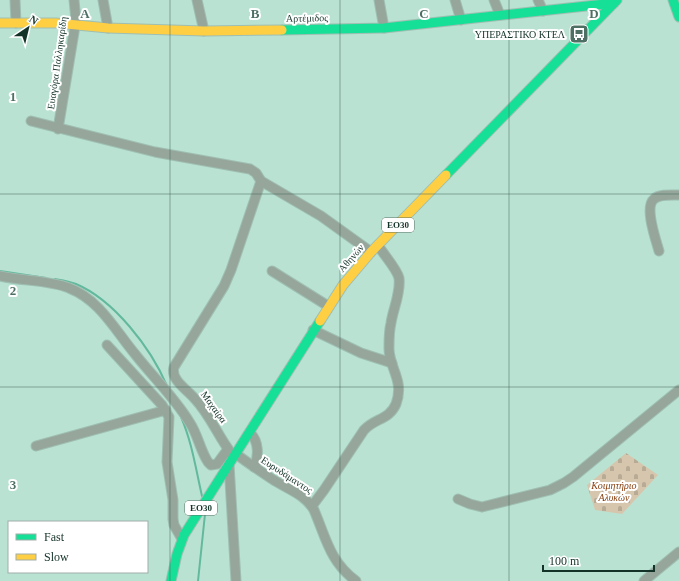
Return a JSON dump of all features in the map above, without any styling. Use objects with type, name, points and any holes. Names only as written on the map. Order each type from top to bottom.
[{"type":"main road","points":[[673,0],[679,16]]},
{"type":"main road","name":"Αρτέμιδος","points":[[0,23],[204,31],[384,28],[616,2]]},
{"type":"main road","name":"Αθηνών","points":[[171,581],[177,554],[183,537],[229,464],[233,453],[250,434],[313,330],[343,285],[374,249],[616,2]]},
{"type":"street","points":[[15,0],[16,23]]},
{"type":"street","name":"Ευαγόρα Παλληκαρίδη","points":[[58,129],[75,25],[76,16],[74,0]]},
{"type":"street","points":[[104,0],[108,28]]},
{"type":"street","points":[[197,0],[204,31]]},
{"type":"street","points":[[379,0],[384,28]]},
{"type":"street","points":[[455,0],[461,20]]},
{"type":"street","points":[[494,0],[500,15]]},
{"type":"street","points":[[538,0],[543,11]]},
{"type":"street","points":[[31,122],[155,152],[250,168],[256,173],[261,181],[374,249],[399,277],[398,295],[391,323],[388,348],[398,378],[396,404],[391,413],[384,419],[370,424],[364,430],[312,506]]},
{"type":"street","name":"Μαχαίρα","points":[[233,453],[197,400],[176,380],[173,371],[174,367],[224,286],[231,270],[261,181]]},
{"type":"street","points":[[659,251],[651,218],[651,202],[654,198],[679,195]]},
{"type":"street","points":[[272,271],[328,306]]},
{"type":"street","points":[[0,276],[68,287],[88,298],[113,325],[133,352],[179,406],[192,427],[208,462],[212,465],[217,464],[233,453]]},
{"type":"street","points":[[313,330],[361,353],[392,363]]},
{"type":"street","points":[[107,345],[166,410],[169,419],[167,462],[173,500],[173,519],[174,525],[183,537]]},
{"type":"street","points":[[458,499],[482,507],[556,487],[579,472],[679,390]]},
{"type":"street","points":[[36,446],[166,410]]},
{"type":"street","points":[[250,434],[255,439],[257,448],[257,459],[254,467]]},
{"type":"street","name":"Ευρυδάμαντος","points":[[233,453],[273,480],[299,494],[312,506],[335,560],[341,569],[356,581]]},
{"type":"street","points":[[229,464],[236,581]]},
{"type":"street","points":[[644,581],[679,552]]},
{"type":"green space","name":"Κοιμητήριο Αλυκών","points":[[626,453],[658,475],[622,514],[595,510],[587,485]]},
{"type":"waterway","points":[[0,271],[46,278]]},
{"type":"waterway","points":[[55,279],[73,283],[90,291],[117,313],[141,341],[160,371],[167,386]]},
{"type":"waterway","points":[[181,417],[191,446],[202,496]]},
{"type":"waterway","points":[[198,581],[205,514]]},
{"type":"traffic: fast","points":[[446,175],[617,0]]},
{"type":"traffic: fast","points":[[673,0],[679,17]]},
{"type":"traffic: fast","points":[[282,30],[384,28],[614,3]]},
{"type":"traffic: fast","points":[[171,581],[177,554],[184,535],[320,321]]},
{"type":"traffic: slow","points":[[0,23],[56,23],[108,28],[204,31],[282,30]]},
{"type":"traffic: slow","points":[[320,321],[343,285],[371,252],[446,175]]},
{"type":"place","name":"ΥΠΕΡΑΣΤΙΚΟ ΚΤΕΛ","points":[[579,34]]}]
